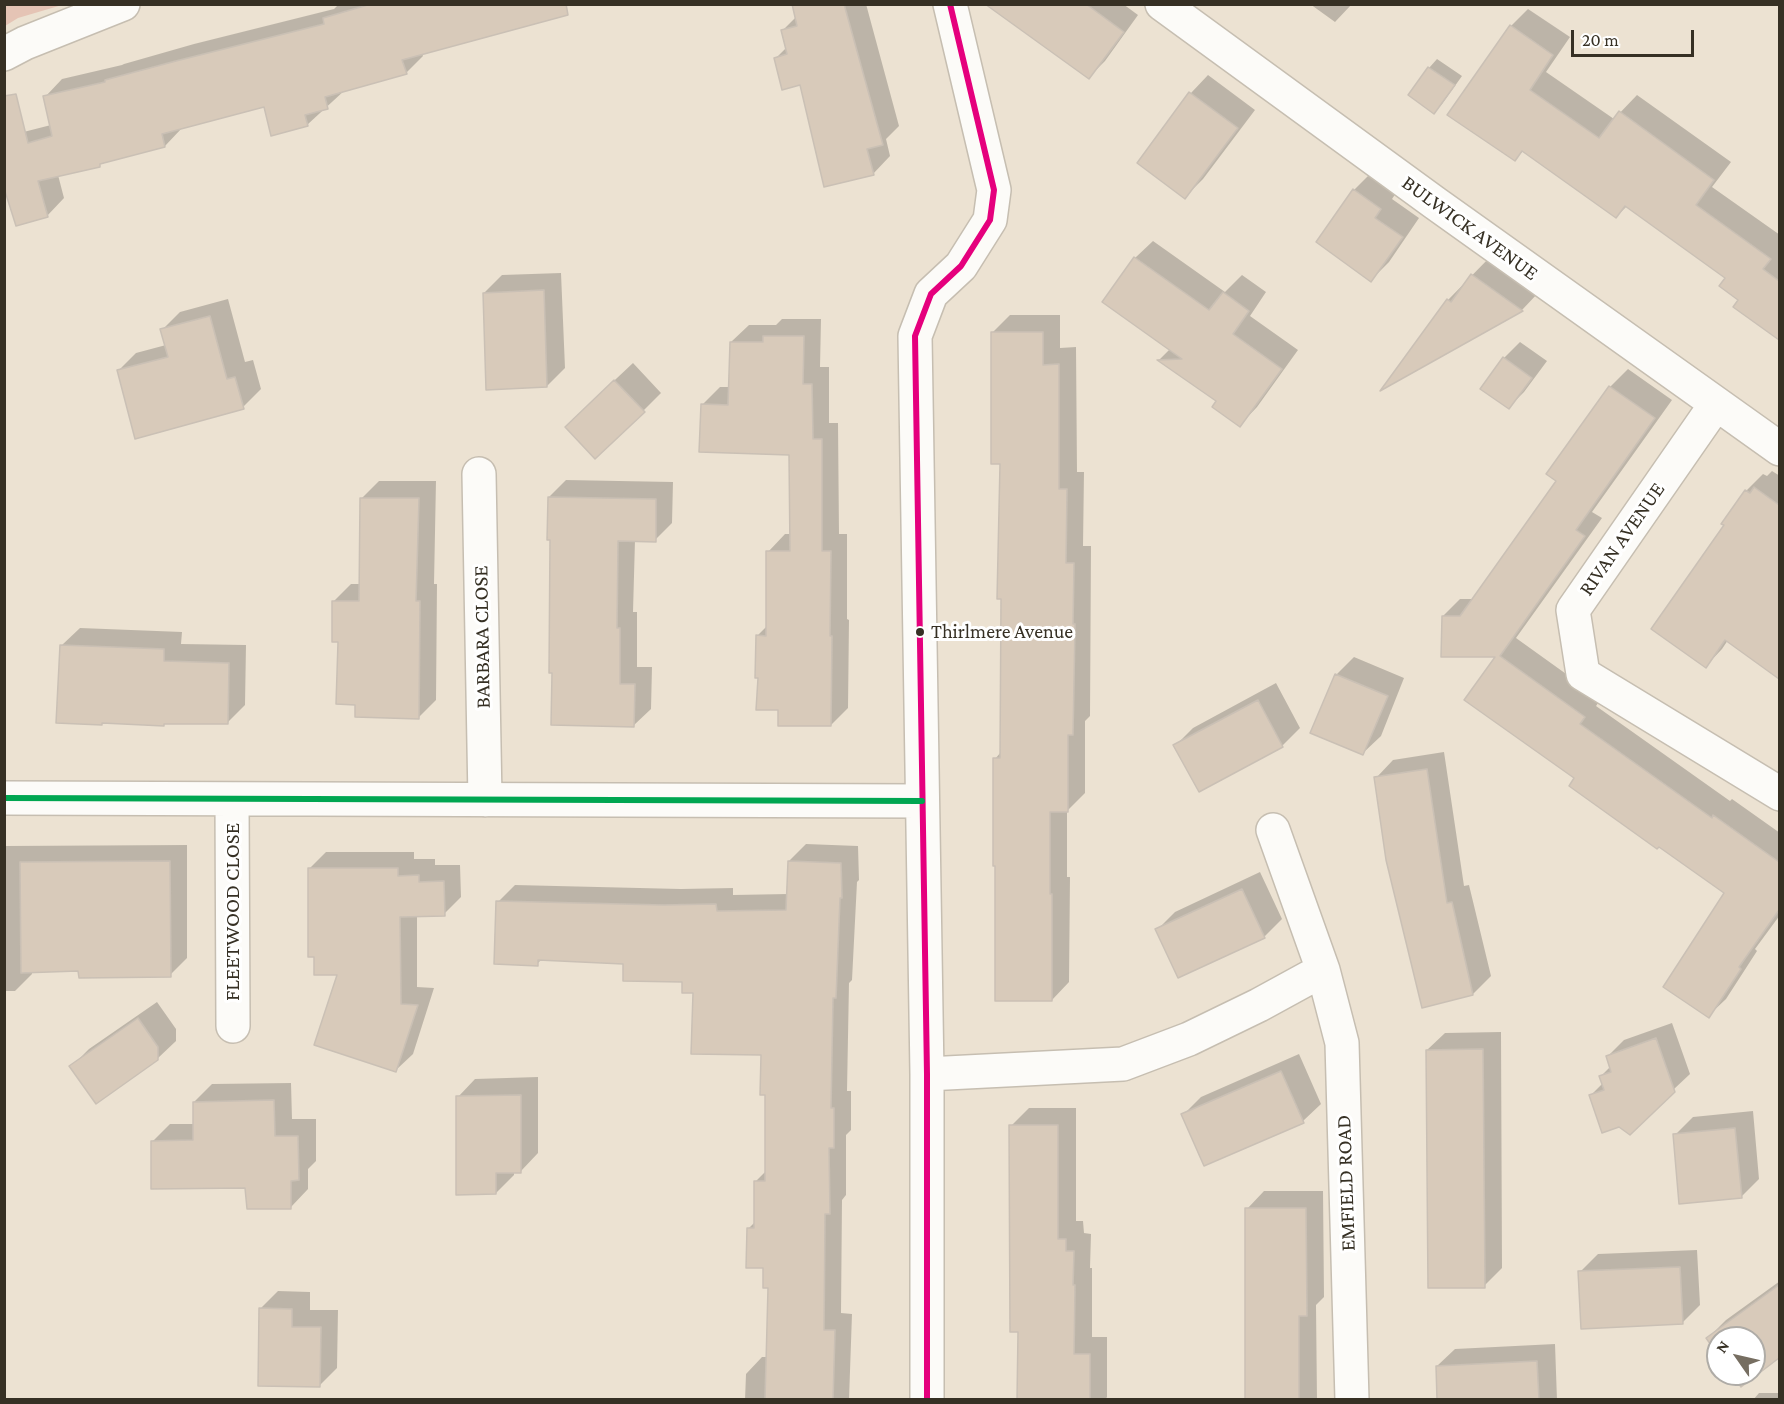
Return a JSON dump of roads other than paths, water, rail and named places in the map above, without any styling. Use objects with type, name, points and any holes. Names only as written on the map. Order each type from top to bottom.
[{"type":"street","points":[[4,54],[25,43],[123,4]]},
{"type":"street","points":[[927,1400],[927,1074],[915,336],[930,294],[961,266],[990,220],[994,190],[950,4]]},
{"type":"street","name":"BULWICK AVENUE","points":[[1162,4],[1779,450]]},
{"type":"street","name":"RIVAN AVENUE","points":[[1716,404],[1573,610],[1583,674],[1779,794]]},
{"type":"street","name":"BARBARA CLOSE","points":[[479,474],[485,800]]},
{"type":"street","points":[[4,798],[922,801]]},
{"type":"street","name":"FLEETWOOD CLOSE","points":[[232,799],[233,1026]]},
{"type":"street","name":"EMFIELD ROAD","points":[[1273,830],[1323,970],[1342,1043],[1352,1400]]},
{"type":"street","points":[[927,1074],[1123,1064],[1189,1039],[1259,1005],[1323,970]]},
{"type":"place","name":"Thirlmere Avenue","points":[[920,632]]}]
